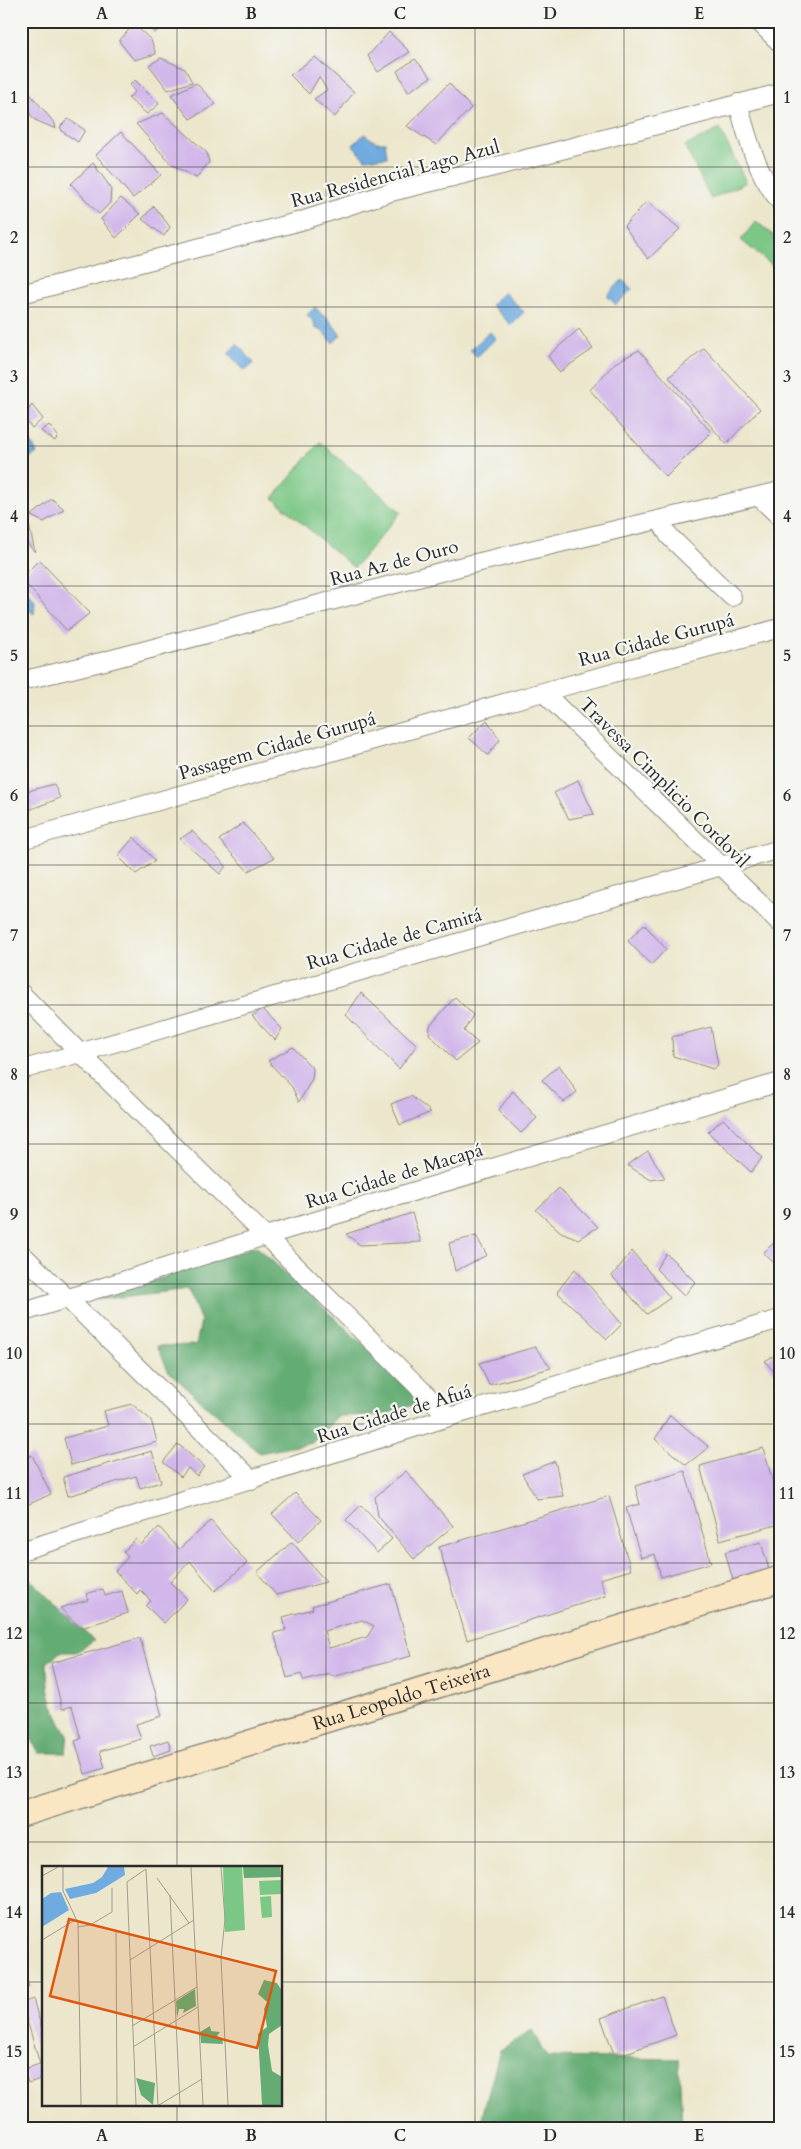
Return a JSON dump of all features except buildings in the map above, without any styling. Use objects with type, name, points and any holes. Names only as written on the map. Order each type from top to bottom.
[{"type":"main road","name":"Rua Leopoldo Teixeira","points":[[21,1814],[780,1579]]},
{"type":"street","points":[[758,21],[780,43]]},
{"type":"street","name":"Rua Residencial Lago Azul","points":[[21,294],[301,221],[391,192],[780,93]]},
{"type":"street","points":[[738,103],[754,160],[768,187],[780,202]]},
{"type":"street","name":"Rua Az de Ouro","points":[[21,681],[105,661],[459,567],[780,491]]},
{"type":"street","points":[[760,497],[780,517]]},
{"type":"street","points":[[660,520],[668,536],[732,597]]},
{"type":"street","name":"Rua Cidade Gurupá","points":[[544,692],[780,628]]},
{"type":"street","name":"Passagem Cidade Gurupá","points":[[21,840],[544,692]]},
{"type":"street","name":"Travessa Cimplicio Cordovil","points":[[544,692],[780,923]]},
{"type":"street","name":"Rua Cidade de Camitá","points":[[21,1070],[780,849]]},
{"type":"street","points":[[21,993],[449,1417]]},
{"type":"street","name":"Rua Cidade de Macapá","points":[[21,1313],[265,1236],[780,1082]]},
{"type":"street","points":[[21,1252],[252,1480]]},
{"type":"street","name":"Rua Cidade de Afuá","points":[[21,1551],[449,1417],[780,1319]]},
{"type":"green space","points":[[720,129],[746,182],[711,199],[685,146]]},
{"type":"green space","points":[[756,221],[780,241],[780,272],[741,240]]},
{"type":"green space","points":[[320,442],[401,512],[354,568],[273,498]]},
{"type":"green space","points":[[256,1246],[425,1401],[383,1415],[338,1416],[312,1443],[259,1453],[169,1372],[157,1346],[196,1345],[201,1321],[188,1289],[97,1300]]},
{"type":"green space","points":[[21,1570],[94,1641],[76,1652],[60,1652],[47,1663],[51,1700],[68,1734],[66,1753],[39,1753],[27,1730],[21,1729]]},
{"type":"green space","points":[[532,2031],[547,2057],[679,2059],[682,2128],[479,2128],[500,2050]]},
{"type":"water","points":[[364,134],[376,142],[385,142],[387,157],[365,159],[353,145]]},
{"type":"water","points":[[622,280],[632,289],[616,305],[607,296]]},
{"type":"water","points":[[504,292],[524,312],[511,325],[491,305]]},
{"type":"water","points":[[315,307],[322,315],[327,317],[341,335],[333,343],[322,331],[315,328],[314,322],[307,315]]},
{"type":"water","points":[[490,332],[496,338],[477,357],[470,350]]},
{"type":"water","points":[[237,344],[254,363],[245,371],[228,353]]},
{"type":"water","points":[[25,432],[37,453],[26,460],[22,454],[21,446]]},
{"type":"water","points":[[21,586],[35,601],[34,614],[21,604]]}]
